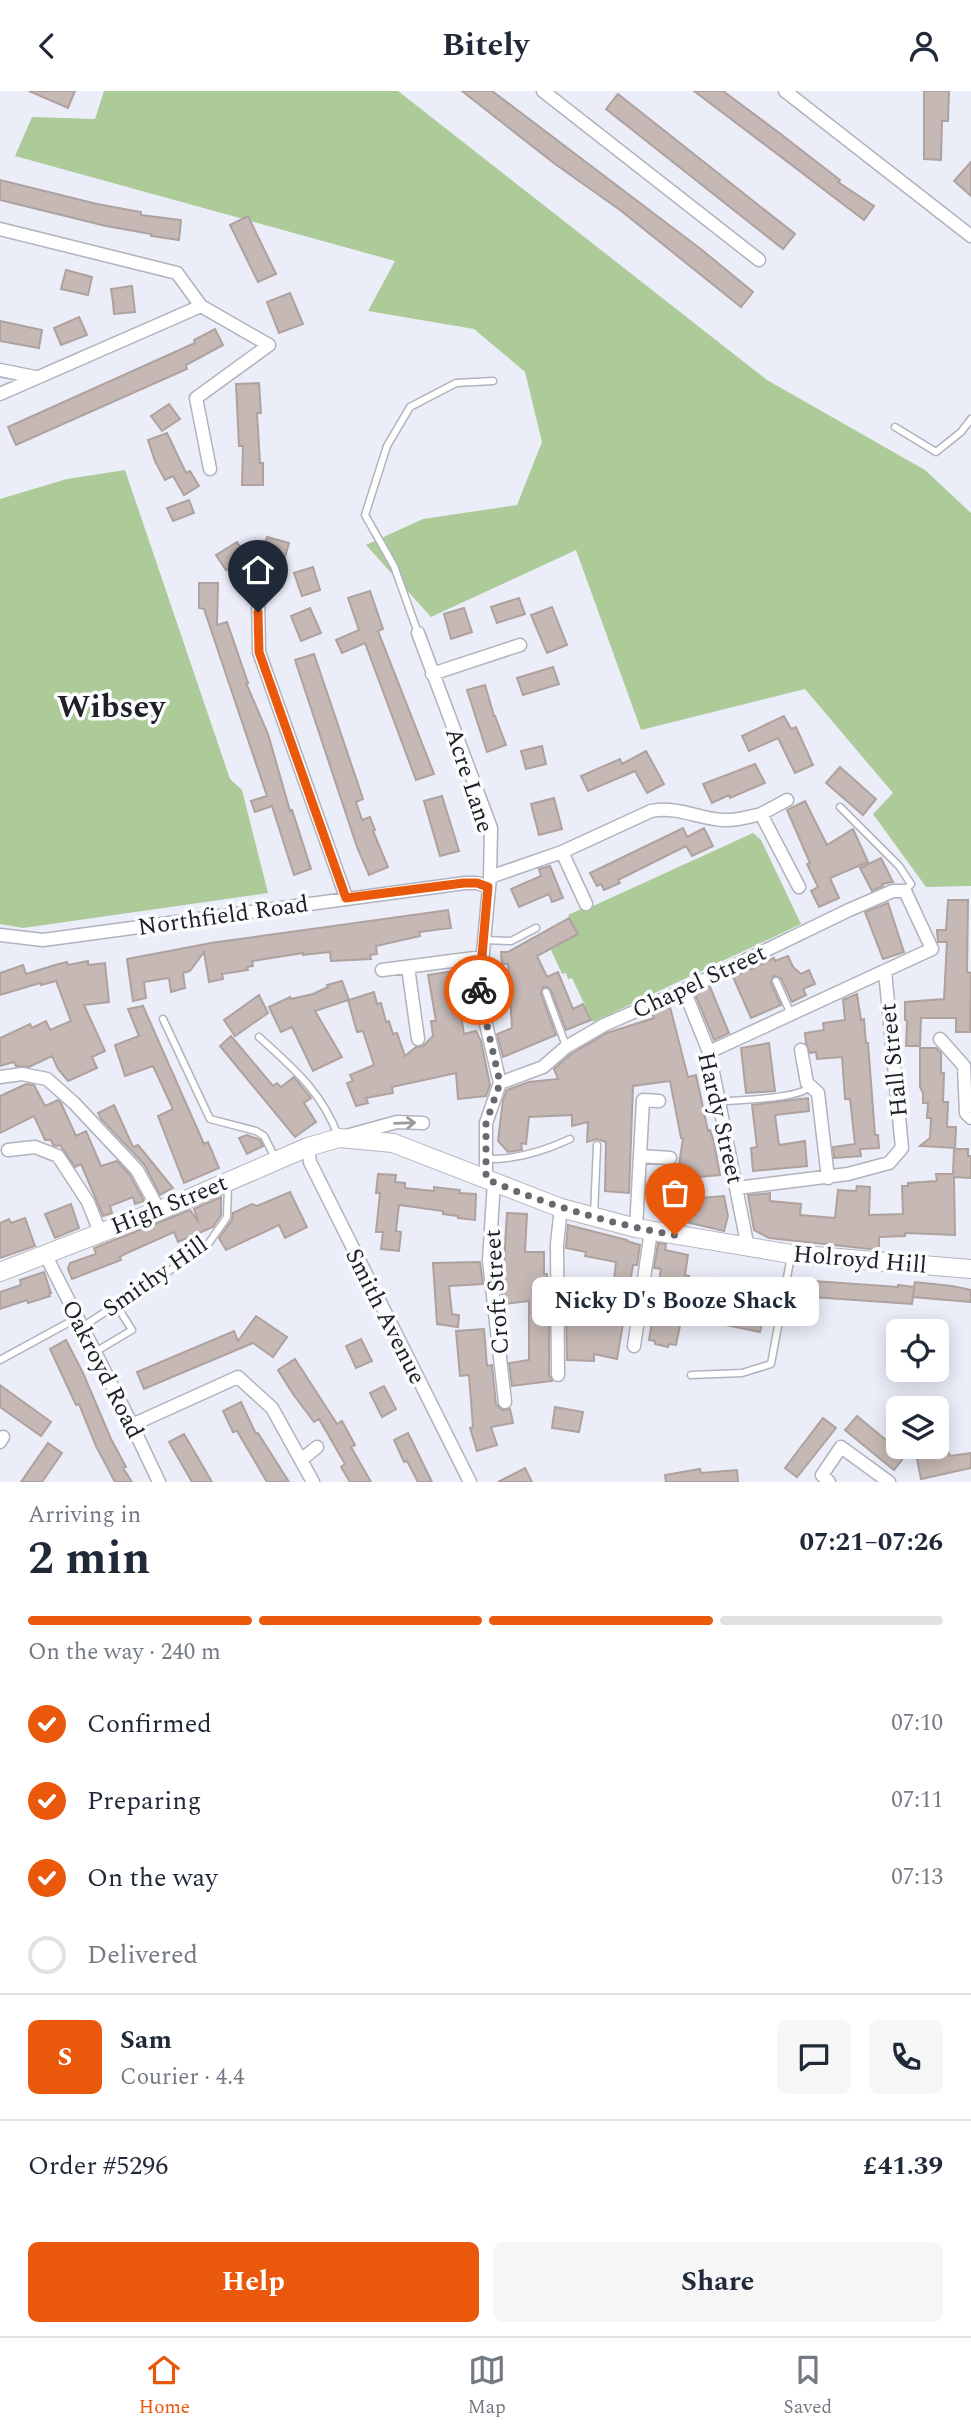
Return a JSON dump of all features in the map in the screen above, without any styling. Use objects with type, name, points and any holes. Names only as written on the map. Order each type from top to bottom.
[{"type":"main road","name":"High Street","points":[[0,1272],[46,1256],[308,1147],[339,1138],[393,1143],[561,1208],[594,1217],[643,1230],[748,1248]]},
{"type":"main road","name":"Holroyd Hill","points":[[748,1248],[971,1269]]},
{"type":"street","points":[[542,91],[759,260]]},
{"type":"street","points":[[790,93],[971,236]]},
{"type":"street","points":[[0,229],[177,273],[201,306],[270,345],[196,398],[210,469]]},
{"type":"street","points":[[0,394],[201,306]]},
{"type":"street","points":[[0,370],[36,377]]},
{"type":"street","points":[[258,592],[259,652],[346,898]]},
{"type":"street","name":"Acre Lane","points":[[418,633],[491,828],[479,995],[500,1083]]},
{"type":"street","points":[[432,674],[520,645]]},
{"type":"street","points":[[489,882],[651,811],[667,808],[720,820],[737,820],[761,814],[787,800]]},
{"type":"street","points":[[761,814],[799,887]]},
{"type":"street","points":[[562,852],[586,904]]},
{"type":"street","name":"Northfield Road","points":[[0,935],[43,940],[346,898],[489,882]]},
{"type":"street","name":"Chapel Street","points":[[500,1083],[543,1067],[566,1047],[604,1025],[684,990],[849,910],[893,891],[905,891]]},
{"type":"street","points":[[709,1052],[932,949],[905,891]]},
{"type":"street","points":[[382,970],[482,957]]},
{"type":"street","points":[[408,967],[418,1039]]},
{"type":"street","name":"Hall Street","points":[[828,1178],[889,1163],[902,1149],[885,971]]},
{"type":"street","name":"Hardy Street","points":[[684,990],[709,1052],[748,1248]]},
{"type":"street","points":[[940,1039],[964,1066],[966,1113],[971,1118]]},
{"type":"street","points":[[737,1188],[828,1178],[818,1093],[807,1083],[801,1050]]},
{"type":"street","points":[[0,1077],[22,1074],[47,1079],[74,1103],[137,1170],[159,1210]]},
{"type":"street","points":[[490,1181],[486,1123],[500,1083]]},
{"type":"street","points":[[634,1346],[643,1230],[640,1156],[643,1100],[659,1101]]},
{"type":"street","name":"High Street","points":[[339,1138],[397,1122],[423,1122]]},
{"type":"street","points":[[8,1150],[35,1147],[58,1156],[88,1202],[100,1232]]},
{"type":"street","name":"Smith Avenue","points":[[308,1147],[310,1163],[470,1482]]},
{"type":"street","points":[[640,1156],[670,1158]]},
{"type":"street","name":"Croft Street","points":[[490,1181],[489,1260],[505,1402]]},
{"type":"street","points":[[558,1375],[557,1244],[561,1208]]},
{"type":"street","name":"Oakroyd Road","points":[[46,1256],[159,1482]]},
{"type":"street","points":[[132,1425],[239,1377],[272,1408],[313,1482]]},
{"type":"street","points":[[301,1460],[317,1447]]},
{"type":"street","points":[[829,1482],[822,1475],[841,1447],[889,1482]]},
{"type":"lane","points":[[418,633],[394,566],[365,515],[387,446],[410,407],[456,383],[493,381]]},
{"type":"lane","points":[[895,427],[936,452],[961,432],[971,419]]},
{"type":"lane","points":[[840,807],[899,866],[911,884],[905,891]]},
{"type":"lane","points":[[484,940],[512,940],[536,927]]},
{"type":"lane","points":[[776,981],[791,1014]]},
{"type":"lane","points":[[546,992],[566,1047]]},
{"type":"lane","points":[[163,1020],[210,1119],[256,1131],[264,1136],[276,1160]]},
{"type":"lane","points":[[260,1037],[302,1076],[328,1110],[339,1138]]},
{"type":"lane","points":[[719,1102],[787,1095],[806,1091],[811,1086]]},
{"type":"lane","points":[[487,1159],[507,1160],[570,1139]]},
{"type":"lane","points":[[594,1217],[597,1145]]},
{"type":"lane","name":"Smithy Hill","points":[[0,1360],[79,1322],[206,1247],[228,1217],[228,1180]]},
{"type":"lane","points":[[691,1375],[742,1373],[771,1364],[791,1254]]},
{"type":"lane","points":[[94,1352],[132,1330],[120,1311]]},
{"type":"green space","points":[[104,91],[398,91],[767,380],[925,470],[971,513],[971,886],[926,887],[873,814],[893,793],[805,689],[641,730],[576,550],[431,617],[366,545],[423,519],[517,505],[542,442],[525,372],[474,329],[368,311],[395,261],[15,156],[32,117],[95,119]]},
{"type":"green space","points":[[125,470],[230,779],[242,790],[268,893],[23,928],[0,924],[0,499],[67,479]]},
{"type":"green space","points":[[753,833],[761,840],[801,924],[593,1022],[572,978],[568,979],[566,973],[562,974],[551,950],[578,934],[568,915]]},
{"type":"building","points":[[29,91],[75,91],[68,108]]},
{"type":"building","points":[[462,91],[492,91],[702,250],[753,292],[741,307],[620,210],[555,164]]},
{"type":"building","points":[[694,91],[723,91],[840,180],[838,182],[874,206],[864,220]]},
{"type":"building","points":[[924,91],[949,91],[948,121],[942,121],[941,160],[924,159]]},
{"type":"building","points":[[618,94],[795,234],[783,249],[606,109]]},
{"type":"building","points":[[971,162],[971,196],[954,181]]},
{"type":"building","points":[[0,180],[141,212],[141,215],[181,220],[179,240],[106,226],[0,200]]},
{"type":"building","points":[[248,216],[276,274],[258,282],[230,225]]},
{"type":"building","points":[[66,270],[92,277],[88,295],[61,289]]},
{"type":"building","points":[[132,286],[135,312],[114,314],[115,303],[111,289]]},
{"type":"building","points":[[290,293],[303,324],[279,333],[267,302]]},
{"type":"building","points":[[79,317],[87,335],[61,345],[54,328]]},
{"type":"building","points":[[0,321],[42,330],[39,348],[0,341]]},
{"type":"building","points":[[215,329],[223,345],[186,365],[187,369],[16,445],[8,427],[195,343],[194,340]]},
{"type":"building","points":[[259,383],[261,413],[257,413],[263,485],[242,485],[243,446],[239,446],[236,384]]},
{"type":"building","points":[[169,404],[180,419],[162,431],[151,416]]},
{"type":"building","points":[[167,433],[186,473],[190,471],[199,486],[184,495],[173,476],[165,480],[148,440]]},
{"type":"building","points":[[189,500],[194,513],[173,521],[167,508]]},
{"type":"building","points":[[267,537],[289,543],[284,561],[261,554]]},
{"type":"building","points":[[237,542],[247,556],[226,570],[216,555]]},
{"type":"building","points":[[313,567],[320,590],[302,596],[294,573]]},
{"type":"building","points":[[199,583],[218,583],[217,625],[227,622],[246,683],[268,734],[290,811],[292,810],[311,869],[294,875],[272,806],[255,812],[251,801],[267,796],[204,609],[199,608]]},
{"type":"building","points":[[370,591],[383,629],[378,631],[434,774],[416,780],[365,643],[342,653],[336,640],[359,630],[348,598]]},
{"type":"building","points":[[519,598],[525,614],[497,623],[491,607]]},
{"type":"building","points":[[552,607],[567,645],[547,653],[531,615]]},
{"type":"building","points":[[310,608],[321,633],[301,641],[291,616]]},
{"type":"building","points":[[464,608],[472,632],[451,639],[444,614]]},
{"type":"building","points":[[314,654],[363,799],[356,802],[362,820],[370,817],[388,867],[369,875],[357,847],[295,660]]},
{"type":"building","points":[[553,667],[559,684],[523,695],[517,678]]},
{"type":"building","points":[[485,685],[506,745],[487,752],[467,690]]},
{"type":"building","points":[[784,716],[791,729],[796,727],[813,765],[795,773],[778,738],[749,751],[742,736]]},
{"type":"building","points":[[542,746],[546,764],[526,769],[521,751]]},
{"type":"building","points":[[646,751],[664,784],[647,793],[635,771],[588,791],[581,776],[620,759],[622,764]]},
{"type":"building","points":[[755,764],[765,783],[712,803],[703,784]]},
{"type":"building","points":[[840,767],[876,799],[863,815],[826,783]]},
{"type":"building","points":[[442,796],[459,851],[440,856],[424,801]]},
{"type":"building","points":[[554,798],[562,829],[539,835],[531,804]]},
{"type":"building","points":[[805,801],[827,845],[853,829],[868,862],[830,878],[839,898],[819,907],[811,891],[818,887],[787,810]]},
{"type":"building","points":[[683,828],[687,837],[704,828],[713,846],[692,856],[686,846],[618,880],[620,883],[604,890],[601,884],[597,886],[590,873]]},
{"type":"building","points":[[881,858],[893,882],[882,884],[883,886],[872,891],[860,868]]},
{"type":"building","points":[[550,866],[563,898],[552,902],[549,894],[519,907],[511,889],[541,876],[539,869]]},
{"type":"building","points":[[948,900],[968,900],[970,1032],[956,1032],[956,1018],[921,1018],[920,1046],[906,1046],[905,1002],[944,999],[947,942],[938,942],[937,930],[946,930]]},
{"type":"building","points":[[888,903],[904,952],[883,959],[865,912]]},
{"type":"building","points":[[448,910],[451,928],[419,932],[420,936],[376,946],[377,954],[370,955],[371,959],[331,961],[330,952],[303,953],[252,961],[253,966],[247,967],[248,970],[222,974],[223,979],[209,982],[204,952],[190,971],[183,973],[185,988],[171,992],[169,978],[144,982],[146,998],[133,1001],[127,959],[211,943]]},
{"type":"building","points":[[569,918],[578,934],[537,956],[547,977],[558,972],[573,1009],[583,1004],[591,1020],[566,1030],[551,990],[543,987],[541,994],[556,1035],[503,1057],[497,1034],[512,1028],[508,964],[502,964],[501,952],[508,952]]},
{"type":"building","points":[[788,956],[793,967],[801,974],[809,970],[815,984],[803,989],[806,995],[792,1002],[781,978],[773,976],[771,983],[781,1005],[751,1018],[733,977],[774,958],[775,961]]},
{"type":"building","points":[[88,961],[88,965],[105,963],[109,1002],[84,1005],[105,1051],[92,1057],[97,1068],[68,1081],[52,1056],[29,1067],[16,1066],[14,1062],[0,1066],[0,1038],[30,1024],[32,1028],[46,1021],[50,1030],[71,1021],[56,981],[0,995],[0,973],[23,965],[26,974],[67,962],[68,965]]},
{"type":"building","points":[[454,971],[464,1034],[476,1031],[481,1041],[490,1085],[486,1096],[458,1099],[456,1073],[392,1087],[393,1093],[366,1098],[368,1103],[356,1106],[347,1083],[353,1081],[350,1075],[374,1065],[363,1031],[357,1032],[348,1000],[315,1011],[342,1057],[313,1071],[292,1027],[281,1032],[269,1007],[290,997],[291,999],[313,994],[328,987],[327,985],[342,981],[349,1000],[374,992],[377,1004],[381,1003],[386,1022],[389,1021],[393,1034],[397,1033],[405,1056],[416,1047],[423,1046],[433,1036],[431,1021],[436,1021],[428,975]]},
{"type":"building","points":[[710,987],[729,1033],[714,1040],[695,994]]},
{"type":"building","points":[[857,994],[868,1043],[875,1135],[878,1135],[879,1148],[860,1149],[861,1156],[834,1158],[833,1147],[855,1144],[850,1099],[845,1099],[842,1057],[817,1059],[816,1052],[810,1053],[805,1033],[824,1030],[823,1023],[845,1020],[843,1000]]},
{"type":"building","points":[[259,995],[268,1013],[235,1036],[224,1020]]},
{"type":"building","points":[[143,1006],[204,1144],[208,1142],[219,1168],[184,1183],[158,1116],[173,1109],[153,1066],[125,1076],[115,1045],[139,1036],[128,1009]]},
{"type":"building","points":[[670,1007],[688,1077],[696,1075],[720,1175],[677,1179],[683,1138],[670,1081],[633,1086],[629,1193],[605,1191],[606,1142],[597,1139],[587,1142],[588,1122],[572,1126],[572,1115],[529,1117],[526,1144],[521,1143],[522,1150],[508,1152],[498,1141],[503,1100],[507,1090],[529,1082],[558,1079],[554,1069],[571,1054],[607,1033],[654,1018],[652,1013]]},
{"type":"building","points":[[231,1036],[273,1086],[277,1083],[281,1087],[294,1077],[311,1098],[304,1103],[316,1122],[295,1137],[220,1046]]},
{"type":"building","points":[[769,1043],[775,1091],[746,1093],[741,1048]]},
{"type":"building","points":[[920,1048],[936,1048],[941,1053],[941,1073],[944,1073],[943,1102],[948,1102],[947,1127],[956,1127],[955,1148],[920,1146],[930,1138],[931,1118],[927,1118],[928,1103],[923,1103],[920,1087]]},
{"type":"building","points":[[26,1084],[34,1085],[45,1106],[58,1100],[76,1136],[86,1131],[101,1166],[117,1161],[130,1175],[144,1201],[135,1204],[133,1197],[110,1206],[112,1213],[103,1216],[81,1164],[75,1167],[60,1145],[53,1145],[51,1140],[45,1140],[34,1116],[0,1133],[0,1096]]},
{"type":"building","points":[[808,1098],[809,1111],[775,1115],[779,1145],[805,1141],[807,1166],[753,1171],[751,1148],[757,1147],[752,1105]]},
{"type":"building","points":[[114,1105],[133,1147],[138,1145],[173,1188],[160,1195],[144,1164],[101,1119],[98,1113]]},
{"type":"building","points":[[247,1135],[260,1140],[263,1146],[247,1154],[239,1138]]},
{"type":"building","points":[[954,1149],[968,1149],[968,1156],[971,1156],[971,1178],[954,1177],[955,1235],[905,1233],[905,1236],[879,1237],[879,1250],[769,1238],[754,1230],[748,1195],[770,1193],[770,1201],[801,1204],[800,1215],[835,1218],[838,1190],[856,1191],[857,1186],[870,1187],[869,1215],[903,1214],[902,1186],[908,1186],[908,1183],[937,1181],[936,1174],[953,1174]]},
{"type":"building","points":[[378,1174],[396,1175],[395,1182],[405,1183],[405,1188],[434,1191],[434,1187],[476,1194],[475,1220],[443,1214],[443,1211],[399,1205],[396,1231],[401,1232],[399,1251],[381,1249],[383,1232],[376,1232],[380,1193],[376,1193]]},
{"type":"building","points":[[290,1192],[307,1227],[285,1238],[279,1225],[226,1250],[219,1238],[232,1220],[233,1213]]},
{"type":"building","points":[[724,1196],[728,1216],[724,1231],[670,1216],[673,1200]]},
{"type":"building","points":[[221,1197],[221,1215],[213,1227],[178,1242],[174,1232],[127,1253],[120,1257],[121,1260],[72,1279],[68,1269],[70,1263],[96,1254],[94,1248],[190,1210],[199,1223],[194,1209]]},
{"type":"building","points":[[71,1204],[79,1228],[55,1238],[45,1214]]},
{"type":"building","points":[[507,1213],[527,1214],[525,1252],[544,1252],[549,1305],[549,1375],[552,1381],[512,1386],[509,1363],[529,1360],[529,1301],[503,1304],[498,1261],[504,1261]]},
{"type":"building","points":[[25,1218],[35,1246],[0,1258],[0,1223],[9,1219],[11,1223]]},
{"type":"building","points":[[568,1225],[640,1245],[637,1265],[633,1265],[617,1359],[594,1354],[594,1361],[567,1360],[566,1305],[589,1305],[590,1302],[611,1306],[616,1262],[585,1256],[586,1252],[566,1248]]},
{"type":"building","points":[[658,1243],[666,1244],[665,1250],[688,1255],[685,1275],[689,1276],[688,1279],[719,1282],[720,1278],[740,1282],[741,1279],[770,1284],[760,1332],[682,1316],[676,1345],[669,1344],[668,1347],[649,1340],[661,1269],[654,1268]]},
{"type":"building","points":[[480,1262],[483,1284],[449,1286],[452,1314],[459,1315],[458,1327],[437,1324],[433,1263]]},
{"type":"building","points":[[44,1272],[50,1296],[0,1309],[0,1292],[21,1285],[20,1280]]},
{"type":"building","points":[[799,1280],[898,1287],[914,1287],[915,1282],[952,1286],[971,1290],[971,1302],[913,1297],[914,1288],[912,1304],[798,1296]]},
{"type":"building","points":[[256,1316],[287,1337],[273,1357],[253,1343],[144,1389],[137,1372],[234,1331],[238,1341]]},
{"type":"building","points":[[484,1329],[487,1366],[492,1365],[496,1404],[502,1410],[510,1409],[513,1423],[491,1427],[497,1445],[477,1451],[470,1428],[473,1427],[469,1375],[460,1376],[456,1331]]},
{"type":"building","points":[[361,1339],[372,1361],[356,1368],[346,1346]]},
{"type":"building","points":[[66,1340],[126,1467],[123,1468],[132,1482],[115,1482],[96,1446],[79,1404],[76,1405],[50,1349]]},
{"type":"building","points":[[295,1359],[337,1424],[342,1421],[355,1445],[351,1447],[371,1482],[350,1482],[341,1467],[345,1464],[319,1419],[314,1422],[278,1370]]},
{"type":"building","points":[[0,1385],[51,1422],[41,1436],[0,1407]]},
{"type":"building","points":[[384,1386],[396,1409],[382,1417],[370,1393]]},
{"type":"building","points":[[241,1402],[256,1434],[258,1433],[289,1482],[267,1482],[237,1431],[233,1432],[223,1411]]},
{"type":"building","points":[[555,1407],[583,1412],[579,1432],[552,1428]]},
{"type":"building","points":[[857,1416],[886,1440],[886,1459],[903,1459],[894,1470],[845,1430]]},
{"type":"building","points":[[823,1418],[836,1428],[797,1477],[785,1468]]},
{"type":"building","points":[[408,1433],[432,1482],[418,1482],[407,1461],[404,1462],[394,1440]]},
{"type":"building","points":[[184,1434],[212,1482],[192,1482],[169,1442]]},
{"type":"building","points":[[48,1443],[62,1453],[42,1482],[21,1482]]},
{"type":"building","points":[[949,1453],[950,1456],[971,1453],[971,1468],[921,1479],[917,1459],[949,1459]]},
{"type":"building","points":[[525,1468],[532,1482],[498,1482]]},
{"type":"building","points":[[700,1469],[701,1473],[737,1470],[738,1482],[666,1482],[665,1475]]},
{"type":"way so far","points":[[479,990],[500,1083],[486,1123],[486,1179],[561,1208],[636,1228],[675,1235]]},
{"type":"place","name":"Nicky D's Booze Shack","points":[[675,1235]]},
{"type":"district","name":"Wibsey","points":[[111,706]]},
{"type":"route","points":[[258,612],[259,652],[346,898],[464,883],[477,883],[488,887],[479,990]]}]
